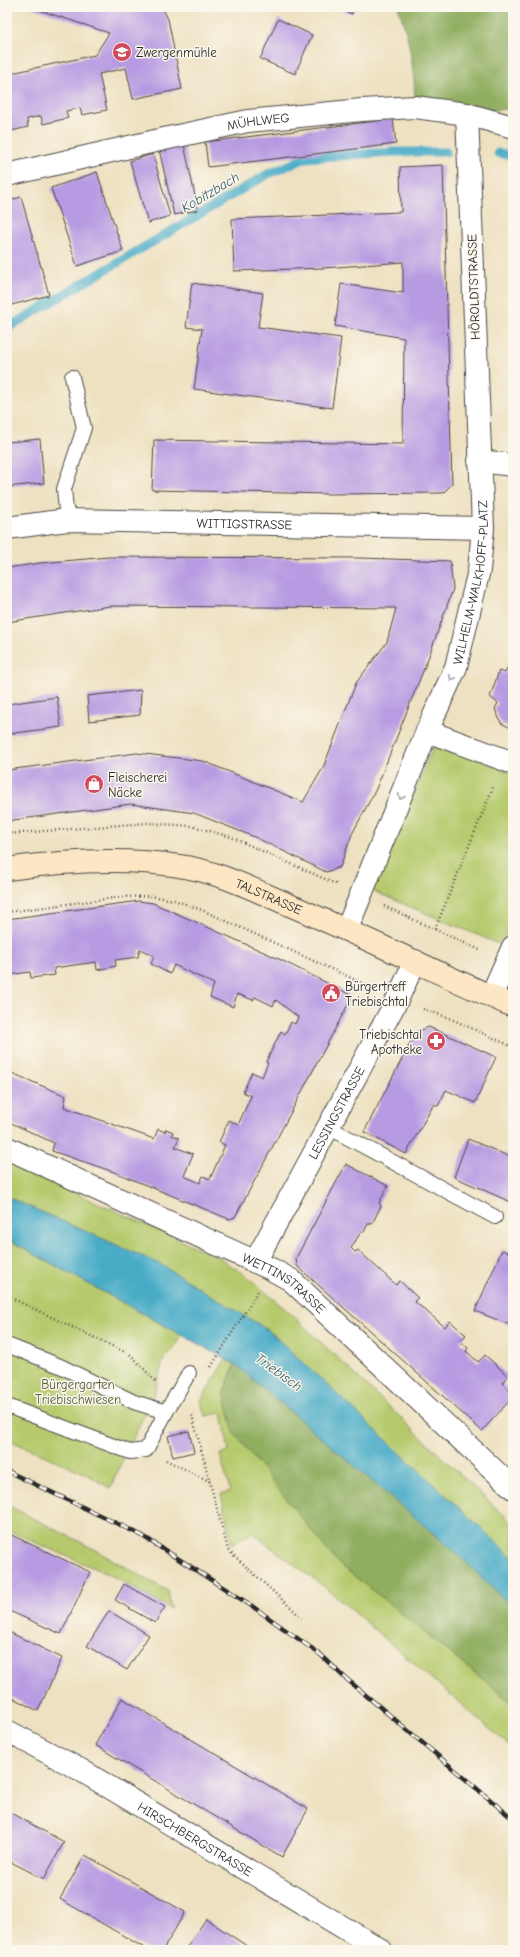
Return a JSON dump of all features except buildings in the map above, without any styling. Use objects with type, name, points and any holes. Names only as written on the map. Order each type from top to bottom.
[{"type":"main road","name":"TALSTRASSE","points":[[7,869],[89,861],[138,861],[180,866],[223,877],[347,929],[513,1006]]},
{"type":"street","name":"MÜHLWEG","points":[[7,176],[248,121],[362,110],[415,107],[467,114],[513,127]]},
{"type":"street","name":"HÖROLDTSTRASSE","points":[[467,114],[479,461]]},
{"type":"street","points":[[479,461],[513,465]]},
{"type":"street","name":"WILHELM-WALKHOFF-PLATZ","points":[[347,929],[427,731],[456,667],[479,570],[483,528],[479,461]]},
{"type":"street","name":"WITTIGSTRASSE","points":[[7,528],[67,520],[483,528]]},
{"type":"street","points":[[427,731],[509,761]]},
{"type":"street","points":[[491,996],[510,955]]},
{"type":"street","name":"LESSINGSTRASSE","points":[[255,1262],[397,1000],[415,961]]},
{"type":"street","name":"WETTINSTRASSE","points":[[7,1148],[271,1268],[291,1280],[513,1488]]},
{"type":"street","name":"HIRSCHBERGSTRASSE","points":[[7,1731],[79,1769],[381,1950]]},
{"type":"lane","points":[[67,520],[64,489],[84,428],[72,377]]},
{"type":"lane","points":[[328,1127],[495,1217]]},
{"type":"lane","points":[[7,1345],[60,1366],[134,1402],[168,1407]]},
{"type":"lane","points":[[7,1406],[130,1452],[146,1450],[168,1407],[189,1373]]},
{"type":"path","points":[[435,929],[509,761]]},
{"type":"path","points":[[361,895],[435,929],[510,955]]},
{"type":"path","points":[[7,912],[121,897],[151,896],[174,900],[202,910],[317,961],[397,1000],[449,1018],[513,1047]]},
{"type":"path","points":[[210,1369],[259,1289]]},
{"type":"path","points":[[7,1296],[131,1355],[168,1407]]},
{"type":"path","points":[[190,1408],[228,1550],[302,1618]]},
{"type":"path","points":[[146,1450],[211,1482]]},
{"type":"green space","points":[[398,7],[513,7],[513,108],[467,114],[415,107],[411,56],[406,31]]},
{"type":"green space","points":[[436,741],[513,774],[513,916],[501,945],[373,891]]},
{"type":"green space","points":[[7,1162],[220,1258],[249,1278],[291,1314],[513,1524],[513,1558],[268,1330],[160,1264],[7,1197]]},
{"type":"green space","name":"Bürgergarten Triebischwiesen","points":[[7,1239],[181,1335],[173,1350],[164,1358],[154,1394],[110,1488],[84,1473],[7,1439]]},
{"type":"green space","points":[[225,1360],[235,1364],[224,1392],[336,1561],[506,1698],[513,1706],[513,1749],[331,1592],[252,1533],[232,1544],[221,1494],[230,1491],[220,1454],[229,1451],[222,1413],[205,1416],[201,1401]]},
{"type":"green space","points":[[235,1364],[461,1557],[513,1608],[513,1706],[506,1698],[336,1561],[234,1433],[224,1392]]},
{"type":"green space","points":[[7,1505],[88,1546],[168,1591],[171,1609],[112,1576],[7,1530]]},
{"type":"water","name":"Triebisch","points":[[7,1197],[160,1264],[268,1330],[513,1558],[513,1608],[461,1557],[235,1364],[7,1239]]},
{"type":"waterway","name":"Kobitzbach","points":[[7,328],[268,174],[306,158],[394,152],[446,152]]},
{"type":"waterway","name":"Kobitzbach","points":[[498,153],[513,156]]},
{"type":"railway","points":[[7,1471],[141,1535],[252,1606],[321,1655],[343,1676],[513,1819]]},
{"type":"place","name":"Zwergenmühle","points":[[122,52]]},
{"type":"place","name":"Fleischerei Näcke","points":[[94,784]]},
{"type":"place","name":"Bürgertreff Triebischtal","points":[[331,993]]},
{"type":"place","name":"Triebischtal Apotheke","points":[[436,1041]]}]
